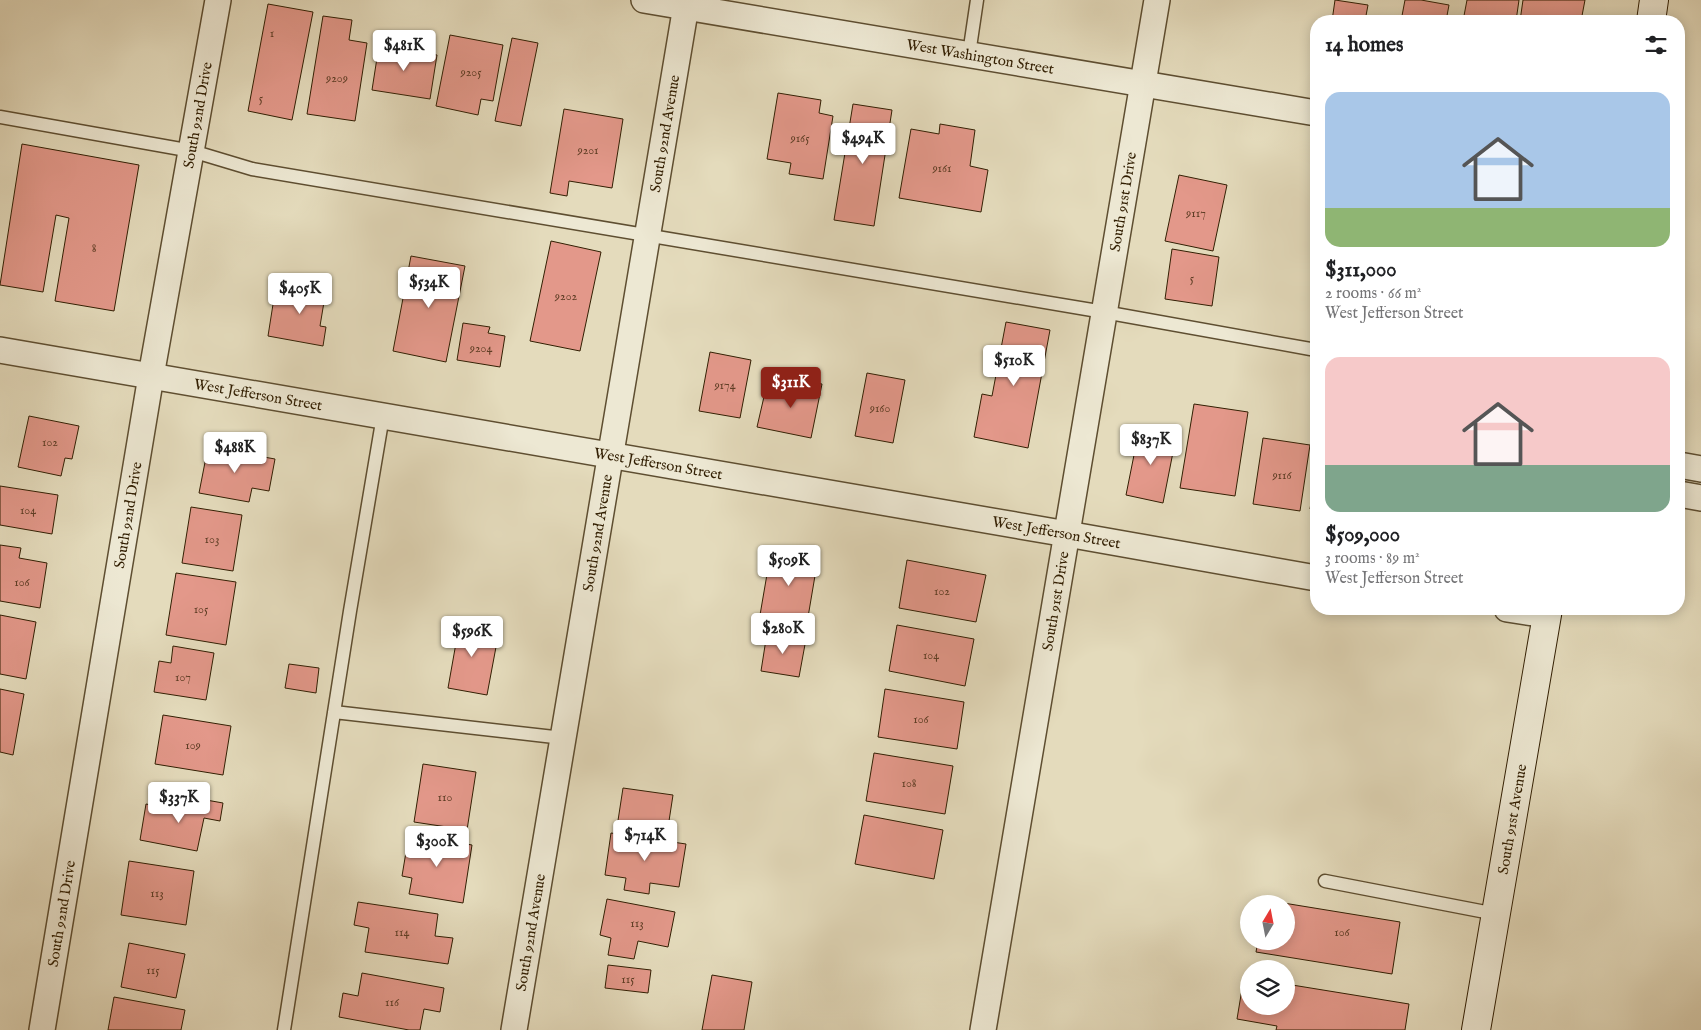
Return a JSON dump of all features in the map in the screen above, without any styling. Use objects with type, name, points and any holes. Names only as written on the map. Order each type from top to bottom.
[{"type":"main road","points":[[1652,15],[1654,0]]},
{"type":"main road","name":"South 91st Avenue","points":[[1476,1030],[1547,615]]},
{"type":"street","name":"South 92nd Drive","points":[[42,1030],[151,376],[218,0]]},
{"type":"street","name":"West Washington Street","points":[[644,0],[686,3],[969,54],[1310,112]]},
{"type":"street","name":"South 91st Drive","points":[[983,1030],[1157,0]]},
{"type":"street","name":"South 92nd Avenue","points":[[514,1030],[686,3]]},
{"type":"street","name":"West Jefferson Street","points":[[0,350],[1310,577]]},
{"type":"street","points":[[1685,467],[1701,469]]},
{"type":"street","points":[[1685,495],[1701,498]]},
{"type":"lane","points":[[969,54],[977,0]]},
{"type":"lane","points":[[0,117],[192,150],[252,169],[1104,312],[1310,349]]},
{"type":"lane","points":[[284,1030],[383,416]]},
{"type":"lane","points":[[334,712],[563,738]]},
{"type":"lane","points":[[1325,881],[1496,914]]},
{"type":"building","points":[[1335,0],[1368,5],[1366,15],[1333,15]]},
{"type":"building","points":[[1405,0],[1421,0],[1449,5],[1447,15],[1402,15]]},
{"type":"building","points":[[1467,0],[1519,0],[1517,15],[1464,15]]},
{"type":"building","points":[[1523,0],[1585,0],[1582,15],[1521,15]]},
{"type":"building","points":[[268,4],[313,12],[292,120],[248,111]]},
{"type":"building","points":[[323,16],[352,20],[349,40],[367,43],[355,121],[307,114]]},
{"type":"building","points":[[450,35],[503,45],[493,101],[481,99],[478,115],[436,106]]},
{"type":"building","points":[[512,38],[538,43],[521,126],[495,121]]},
{"type":"building","points":[[379,45],[437,55],[430,99],[372,90]]},
{"type":"building","points":[[778,93],[821,100],[819,113],[833,116],[823,179],[789,174],[791,163],[767,159]]},
{"type":"building","points":[[853,104],[892,110],[874,226],[834,220]]},
{"type":"building","points":[[564,109],[623,119],[612,188],[569,181],[567,196],[550,193]]},
{"type":"building","points":[[940,124],[975,130],[970,166],[988,170],[981,212],[899,198],[911,129],[939,134]]},
{"type":"building","points":[[22,144],[139,165],[114,311],[55,301],[69,218],[56,215],[43,292],[0,285]]},
{"type":"building","points":[[1179,175],[1227,185],[1213,251],[1165,241]]},
{"type":"building","points":[[551,241],[601,252],[580,351],[530,341]]},
{"type":"building","points":[[1172,249],[1219,257],[1212,306],[1165,299]]},
{"type":"building","points":[[411,256],[465,266],[446,362],[393,351]]},
{"type":"building","points":[[297,279],[327,284],[320,326],[326,327],[323,346],[268,336],[274,298],[293,302]]},
{"type":"building","points":[[1006,322],[1050,330],[1028,448],[974,437],[982,394],[992,396]]},
{"type":"building","points":[[463,323],[490,327],[488,333],[505,336],[500,367],[457,360]]},
{"type":"building","points":[[710,352],[751,360],[740,418],[699,411]]},
{"type":"building","points":[[867,373],[905,380],[893,443],[855,436]]},
{"type":"building","points":[[790,378],[822,384],[811,438],[757,427],[766,388],[787,392]]},
{"type":"building","points":[[1194,404],[1248,412],[1235,496],[1180,488]]},
{"type":"building","points":[[29,416],[79,426],[72,459],[65,458],[61,476],[18,467]]},
{"type":"building","points":[[1139,430],[1176,437],[1163,503],[1126,495]]},
{"type":"building","points":[[1263,438],[1310,445],[1300,511],[1253,504]]},
{"type":"building","points":[[208,447],[275,459],[269,491],[252,488],[249,502],[199,493]]},
{"type":"building","points":[[0,486],[58,495],[52,534],[0,525]]},
{"type":"building","points":[[191,507],[242,515],[233,571],[182,563]]},
{"type":"building","points":[[0,545],[21,548],[19,558],[47,563],[40,608],[0,601]]},
{"type":"building","points":[[771,551],[818,558],[807,623],[760,615]]},
{"type":"building","points":[[907,560],[986,575],[976,622],[899,608]]},
{"type":"building","points":[[176,573],[236,582],[226,645],[166,635]]},
{"type":"building","points":[[0,615],[36,622],[26,679],[0,674]]},
{"type":"building","points":[[451,622],[499,631],[487,695],[448,688],[456,643],[447,641]]},
{"type":"building","points":[[897,625],[974,639],[965,686],[889,671]]},
{"type":"building","points":[[767,633],[806,639],[799,677],[761,671]]},
{"type":"building","points":[[173,646],[214,653],[206,700],[154,692],[159,661],[171,663]]},
{"type":"building","points":[[289,664],[319,668],[316,693],[285,688]]},
{"type":"building","points":[[0,689],[24,694],[13,755],[0,752]]},
{"type":"building","points":[[885,689],[964,702],[957,749],[878,737]]},
{"type":"building","points":[[163,715],[231,726],[223,775],[155,764]]},
{"type":"building","points":[[874,753],[953,766],[945,814],[866,801]]},
{"type":"building","points":[[423,764],[476,772],[467,830],[414,822]]},
{"type":"building","points":[[623,788],[673,795],[667,834],[617,827]]},
{"type":"building","points":[[195,798],[223,803],[220,821],[204,818],[197,851],[140,840],[146,804],[192,813]]},
{"type":"building","points":[[864,815],[943,830],[934,879],[855,864]]},
{"type":"building","points":[[611,833],[686,844],[679,887],[650,883],[649,894],[624,890],[626,878],[605,875]]},
{"type":"building","points":[[409,834],[472,845],[463,903],[409,894],[412,878],[402,876]]},
{"type":"building","points":[[129,861],[194,871],[186,925],[121,915]]},
{"type":"building","points":[[607,899],[675,912],[668,947],[638,941],[634,959],[608,955],[611,938],[600,935]]},
{"type":"building","points":[[358,902],[438,914],[435,936],[453,938],[448,964],[365,952],[369,928],[354,925]]},
{"type":"building","points":[[1295,905],[1400,922],[1392,974],[1256,952],[1256,950],[1295,950]]},
{"type":"building","points":[[129,943],[185,954],[176,998],[121,987]]},
{"type":"building","points":[[608,965],[651,970],[648,993],[605,988]]},
{"type":"building","points":[[362,973],[444,988],[440,1012],[424,1009],[420,1030],[409,1030],[339,1017],[343,993],[358,996]]},
{"type":"building","points":[[712,975],[752,982],[744,1030],[702,1030]]},
{"type":"building","points":[[1295,985],[1409,1004],[1405,1030],[1276,1030],[1277,1026],[1237,1019],[1240,1001],[1240,1015],[1295,1015]]},
{"type":"building","points":[[114,997],[185,1010],[181,1030],[108,1030]]}]
